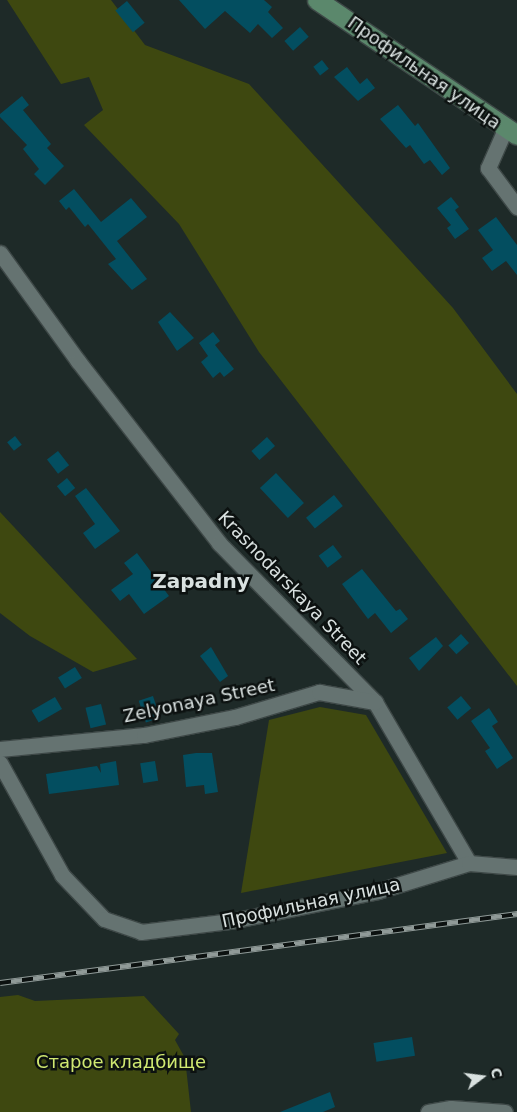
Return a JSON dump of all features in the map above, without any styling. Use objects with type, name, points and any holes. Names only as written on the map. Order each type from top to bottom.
[{"type":"main road","name":"Профильная улица","points":[[317,0],[512,131]]},
{"type":"street","name":"Профильная улица","points":[[512,131],[488,168],[517,207]]},
{"type":"street","name":"Krasnodarskaya Street","points":[[0,253],[78,361],[219,543],[375,702],[469,863]]},
{"type":"street","name":"Zelyonaya Street","points":[[0,749],[144,736],[235,717],[320,692],[375,702]]},
{"type":"street","name":"Профильная улица","points":[[0,763],[62,875],[104,919],[141,932],[231,921],[378,892],[469,863],[517,867]]},
{"type":"street","points":[[428,1112],[451,1108],[505,1112]]},
{"type":"green space","points":[[7,0],[111,0],[145,45],[249,84],[453,308],[517,394],[517,686],[259,352],[179,224],[84,125],[103,110],[89,77],[61,84]]},
{"type":"green space","points":[[0,512],[137,659],[93,672],[30,636],[0,613]]},
{"type":"green space","points":[[320,707],[366,715],[447,853],[241,893],[269,720]]},
{"type":"green space","name":"Старое кладбище","points":[[18,995],[35,1001],[144,996],[179,1034],[175,1040],[185,1058],[191,1112],[0,1112],[0,997]]},
{"type":"building","points":[[179,0],[264,0],[272,7],[268,12],[283,28],[272,38],[258,24],[250,33],[225,11],[205,29]]},
{"type":"building","points":[[127,1],[145,23],[133,32],[115,10]]},
{"type":"building","points":[[300,27],[309,37],[293,51],[284,41]]},
{"type":"building","points":[[322,60],[329,69],[320,75],[313,67]]},
{"type":"building","points":[[347,67],[360,84],[367,78],[375,88],[358,101],[334,77]]},
{"type":"building","points":[[22,96],[29,105],[23,110],[51,144],[47,148],[64,166],[45,185],[34,174],[39,169],[23,149],[27,145],[0,117],[0,114]]},
{"type":"building","points":[[398,105],[415,126],[418,123],[450,168],[442,175],[430,160],[424,164],[410,145],[406,148],[380,119]]},
{"type":"building","points":[[74,189],[101,222],[131,198],[147,217],[117,241],[147,279],[132,290],[108,264],[116,259],[88,224],[85,227],[69,207],[66,210],[59,201]]},
{"type":"building","points":[[451,197],[459,207],[455,210],[469,229],[455,239],[447,228],[451,225],[437,208]]},
{"type":"building","points":[[496,217],[517,245],[517,275],[506,261],[492,271],[482,258],[493,250],[478,230]]},
{"type":"building","points":[[170,312],[194,338],[177,351],[158,322]]},
{"type":"building","points":[[213,332],[220,341],[215,345],[234,369],[224,377],[220,372],[213,378],[201,362],[208,356],[199,343]]},
{"type":"building","points":[[15,436],[22,445],[14,451],[7,442]]},
{"type":"building","points":[[267,437],[275,446],[259,460],[251,451]]},
{"type":"building","points":[[58,451],[69,465],[58,474],[47,460]]},
{"type":"building","points":[[276,473],[304,503],[288,518],[260,488]]},
{"type":"building","points":[[67,478],[75,488],[65,496],[57,486]]},
{"type":"building","points":[[86,488],[120,531],[95,549],[83,533],[95,524],[75,496]]},
{"type":"building","points":[[334,495],[343,506],[315,529],[306,518]]},
{"type":"building","points":[[333,545],[342,557],[328,568],[319,556]]},
{"type":"building","points":[[137,553],[169,596],[144,614],[129,594],[120,601],[111,590],[133,574],[124,563]]},
{"type":"building","points":[[362,569],[396,611],[400,609],[408,619],[391,633],[375,613],[368,619],[342,584]]},
{"type":"building","points":[[461,634],[469,643],[456,654],[448,645]]},
{"type":"building","points":[[436,637],[443,646],[419,671],[409,658]]},
{"type":"building","points":[[211,647],[228,676],[220,682],[200,656]]},
{"type":"building","points":[[75,667],[82,678],[65,689],[58,678]]},
{"type":"building","points":[[153,696],[160,718],[146,723],[139,701]]},
{"type":"building","points":[[461,696],[471,708],[457,720],[447,708]]},
{"type":"building","points":[[55,697],[62,709],[39,723],[32,710]]},
{"type":"building","points":[[101,704],[106,724],[91,728],[85,708]]},
{"type":"building","points":[[489,708],[498,722],[492,726],[513,758],[497,769],[485,751],[490,748],[471,721]]},
{"type":"building","points":[[212,753],[218,792],[205,794],[204,785],[186,787],[183,755]]},
{"type":"building","points":[[116,761],[119,785],[49,794],[46,774],[97,766],[101,773],[100,764]]},
{"type":"building","points":[[155,761],[158,781],[143,783],[140,763]]},
{"type":"building","points":[[412,1037],[415,1056],[376,1062],[373,1043]]},
{"type":"building","points":[[330,1092],[335,1107],[323,1112],[280,1112]]},
{"type":"railway","points":[[0,983],[517,914]]},
{"type":"district","name":"Zapadny","points":[[201,581]]}]
